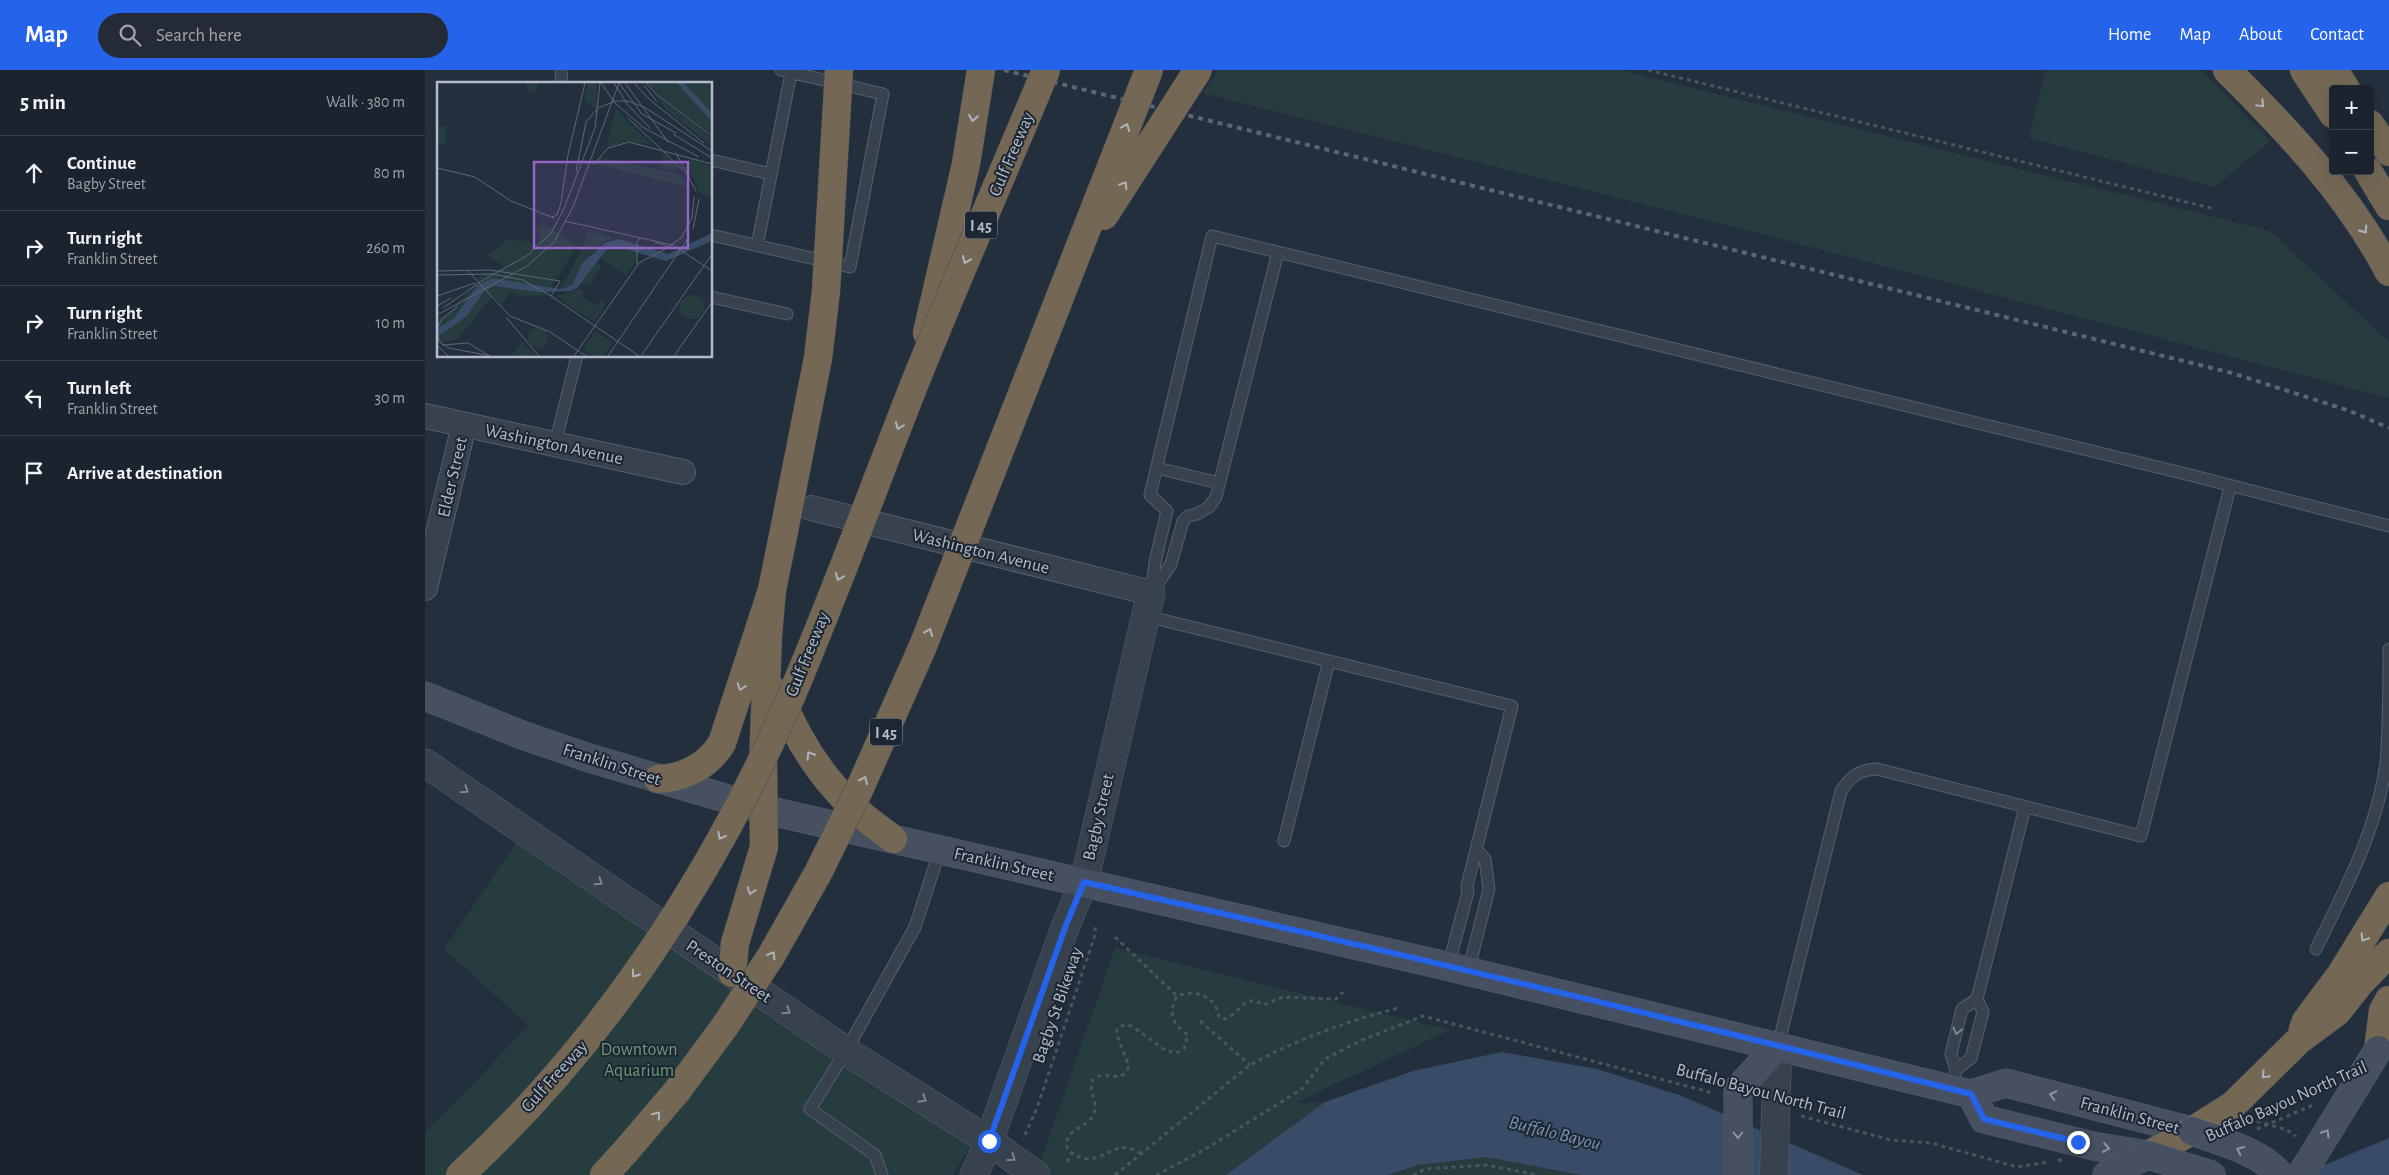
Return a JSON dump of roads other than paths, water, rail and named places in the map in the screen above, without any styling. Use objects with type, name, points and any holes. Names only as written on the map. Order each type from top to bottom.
[{"type":"highway","points":[[732,973],[735,943],[764,847],[762,809],[768,635],[772,590],[818,358],[826,291],[839,70]]},
{"type":"highway","points":[[916,381],[966,164],[981,70]]},
{"type":"highway","name":"Gulf Freeway","points":[[460,1175],[483,1154],[543,1090],[597,1028],[637,972],[690,891],[750,783],[789,700],[876,486],[916,381],[1046,70]]},
{"type":"highway","name":"I 45","points":[[604,1175],[653,1120],[725,1026],[771,956],[818,873],[891,723],[923,646],[1149,70]]},
{"type":"highway","points":[[1069,270],[1198,70]]},
{"type":"highway","points":[[2227,70],[2275,117],[2329,179],[2377,248],[2389,272]]},
{"type":"highway","points":[[2304,70],[2329,108]]},
{"type":"highway","points":[[2333,70],[2343,85]]},
{"type":"highway","points":[[2374,130],[2389,152]]},
{"type":"highway","points":[[2370,175],[2389,206]]},
{"type":"highway","points":[[658,779],[671,778],[696,769],[707,762],[722,743],[772,590]]},
{"type":"highway","points":[[768,635],[775,684],[791,725],[819,770],[851,806],[893,839]]},
{"type":"highway","points":[[2148,1155],[2192,1132],[2233,1105],[2302,1030],[2341,974],[2389,896]]},
{"type":"highway","points":[[2302,1030],[2337,1012],[2389,953]]},
{"type":"highway","points":[[2384,1043],[2383,1011],[2389,1000]]},
{"type":"main road","name":"Franklin Street","points":[[425,696],[523,735],[658,779],[762,809],[1084,882],[1778,1046],[1960,1084],[2006,1083],[2192,1132],[2227,1144],[2272,1164],[2280,1175]]},
{"type":"main road","points":[[2301,1175],[2384,1043]]},
{"type":"main road","points":[[1738,1175],[1727,1094],[1738,1089],[1778,1046]]},
{"type":"main road","name":"Franklin Street","points":[[1960,1084],[1984,1119],[2063,1155],[2148,1155],[2212,1175]]},
{"type":"main road","points":[[2105,1175],[2148,1155]]},
{"type":"street","name":"Washington Avenue","points":[[425,416],[683,472]]},
{"type":"street","name":"Elder Street","points":[[425,588],[430,549],[465,425]]},
{"type":"street","name":"Washington Avenue","points":[[811,508],[1149,604]]},
{"type":"street","name":"Bagby Street","points":[[974,1175],[989,1141],[1066,925],[1084,882],[1149,604]]},
{"type":"street","name":"Preston Street","points":[[425,763],[846,1051],[989,1141],[1036,1175]]},
{"type":"street","points":[[1774,1175],[1784,1105],[1778,1046]]},
{"type":"lane","points":[[713,235],[757,246],[850,267],[883,94],[786,71],[771,174],[757,246]]},
{"type":"lane","points":[[713,160],[771,174]]},
{"type":"lane","points":[[1149,604],[1155,562],[1167,511],[1150,495],[1212,236],[2190,475],[2230,487],[2389,526]]},
{"type":"lane","points":[[1149,604],[1171,564],[1183,521],[1188,516],[1209,507],[1215,496],[1278,252]]},
{"type":"lane","points":[[713,297],[787,314]]},
{"type":"lane","points":[[555,444],[576,358]]},
{"type":"lane","points":[[1157,468],[1219,483]]},
{"type":"lane","points":[[1778,1046],[1841,791],[1850,778],[1863,770],[1877,770],[2141,836],[2230,487]]},
{"type":"lane","points":[[1149,604],[1329,661],[1512,706],[1467,886],[1468,892],[1458,970]]},
{"type":"lane","points":[[2316,949],[2345,889],[2373,821],[2386,765],[2389,740],[2389,649]]},
{"type":"lane","points":[[1284,841],[1329,661]]},
{"type":"lane","points":[[1960,1084],[1971,1058],[1983,1012],[1977,999],[2025,807]]},
{"type":"lane","points":[[1458,970],[1489,889],[1485,858],[1476,849]]},
{"type":"lane","points":[[882,1175],[875,1155],[810,1109],[846,1051],[915,927],[940,850]]},
{"type":"lane","points":[[1960,1084],[1951,1054],[1962,1009],[1977,999]]},
{"type":"water","name":"Buffalo Bayou","points":[[1502,1052],[1597,1069],[1682,1096],[1863,1175],[1581,1175],[1486,1157],[1418,1165],[1388,1175],[1226,1175],[1325,1102],[1413,1071]]},
{"type":"water","points":[[2389,1138],[2389,1175],[2301,1175],[2379,1142]]},
{"type":"railway","points":[[1004,70],[2232,373],[2350,411],[2389,428]]},
{"type":"park label","name":"Downtown Aquarium","points":[[639,1060]]}]
